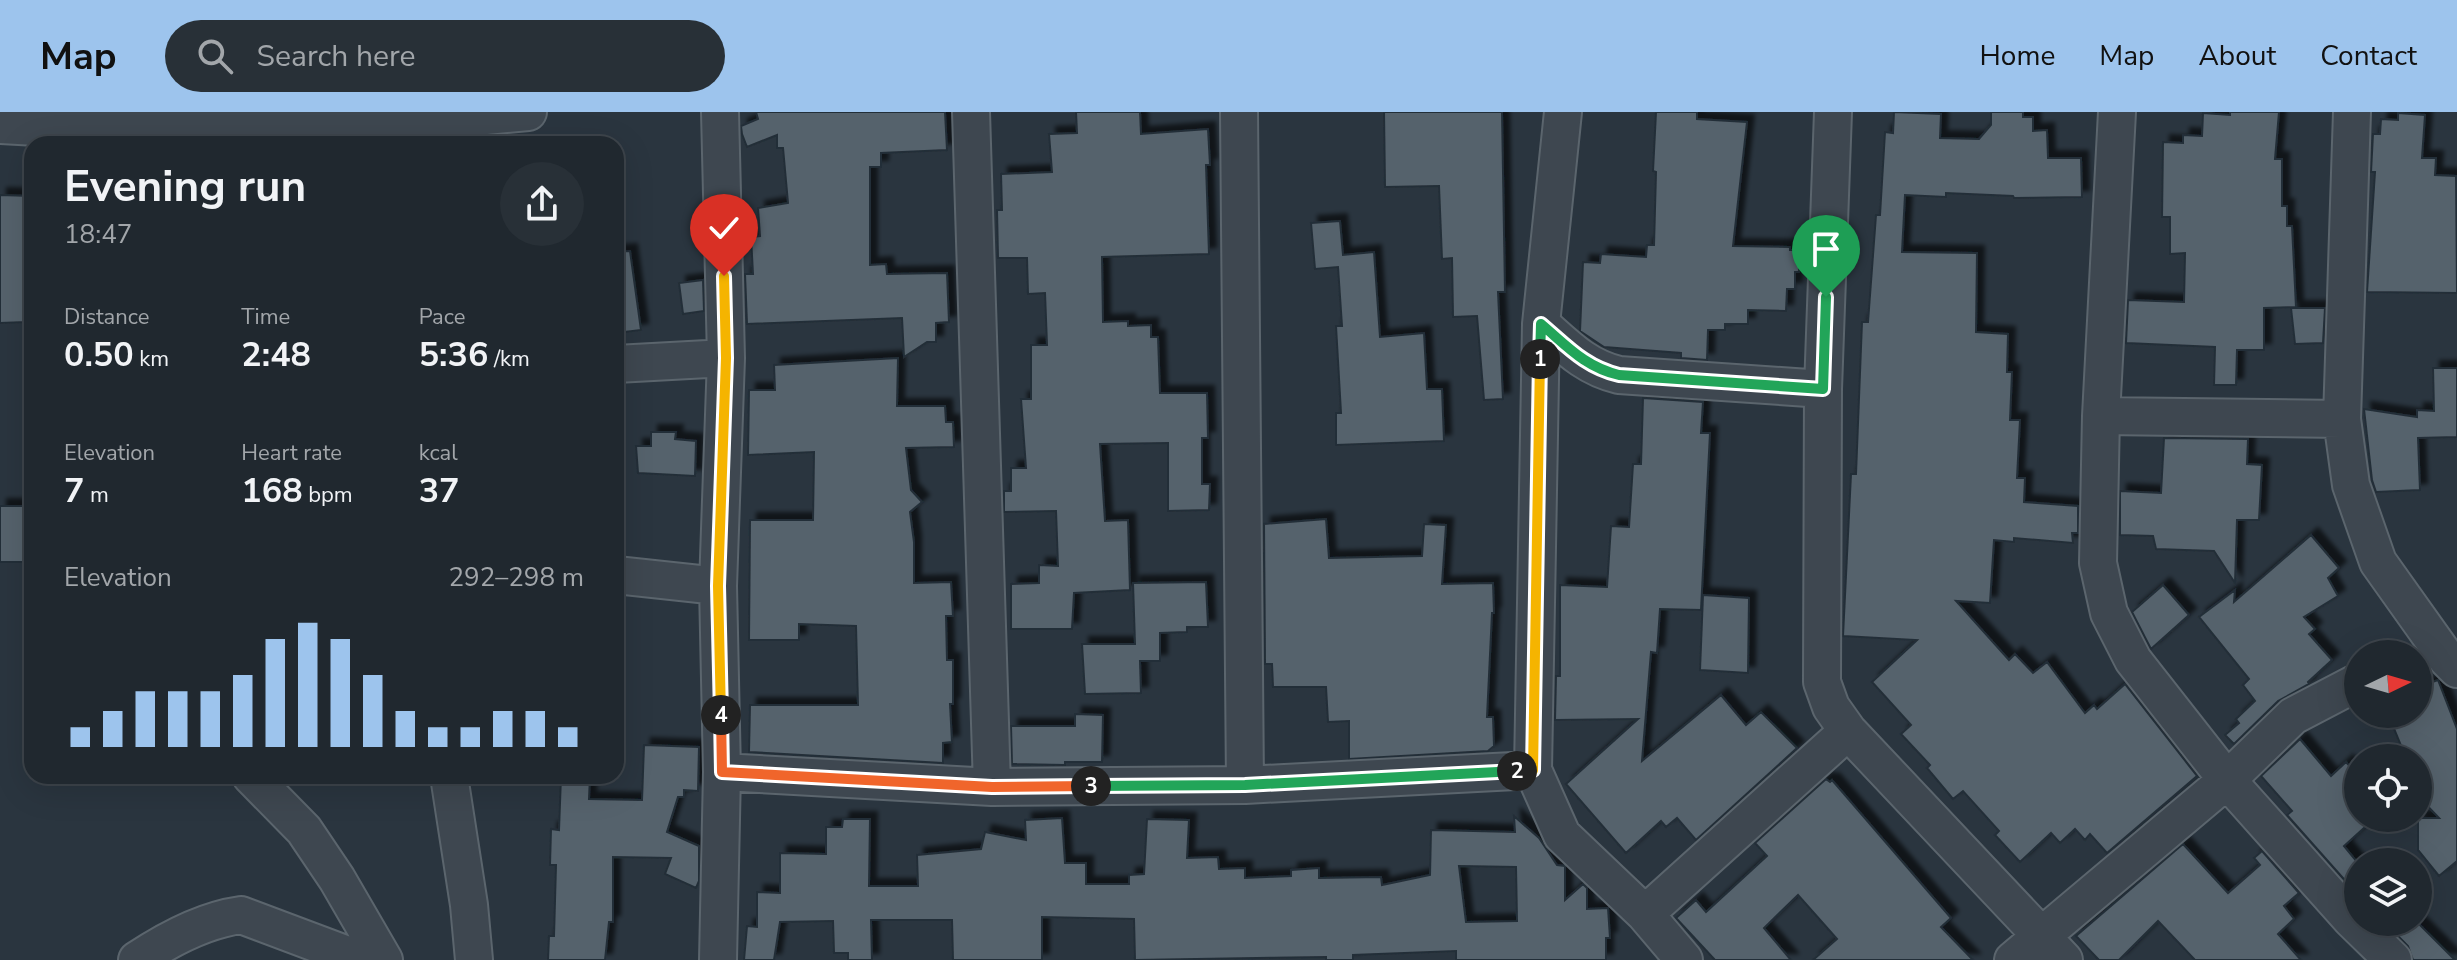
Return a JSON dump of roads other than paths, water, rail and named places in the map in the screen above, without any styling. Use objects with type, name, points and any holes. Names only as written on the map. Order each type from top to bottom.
[{"type":"street","points":[[0,125],[73,136],[227,121],[408,124],[528,112]]},
{"type":"street","points":[[718,960],[722,772],[718,586],[726,358],[720,112]]},
{"type":"street","points":[[971,112],[992,787]]},
{"type":"street","points":[[1239,112],[1245,785]]},
{"type":"street","points":[[1563,112],[1541,324],[1533,770],[1562,835],[1645,914],[1684,960]]},
{"type":"street","points":[[1833,112],[1823,389],[1822,682],[1831,707],[1848,731],[2052,948]]},
{"type":"street","points":[[2117,112],[2101,416],[2098,563],[2109,613],[2133,660],[2227,780],[2351,919],[2393,960]]},
{"type":"street","points":[[2352,112],[2342,419],[2351,485],[2378,562],[2445,662]]},
{"type":"street","points":[[1541,324],[1599,370],[1619,375],[1823,389]]},
{"type":"street","points":[[624,364],[726,358]]},
{"type":"street","points":[[2101,416],[2342,419]]},
{"type":"street","points":[[624,576],[718,586]]},
{"type":"street","points":[[2013,960],[2052,948],[2293,716],[2344,689]]},
{"type":"street","points":[[1645,914],[1848,731]]},
{"type":"street","points":[[722,772],[992,787],[1245,785],[1533,770]]},
{"type":"street","points":[[259,784],[304,830],[337,879],[384,960]]},
{"type":"street","points":[[450,784],[469,905],[474,960]]},
{"type":"street","points":[[137,960],[161,944],[226,917],[241,915],[361,960]]}]
